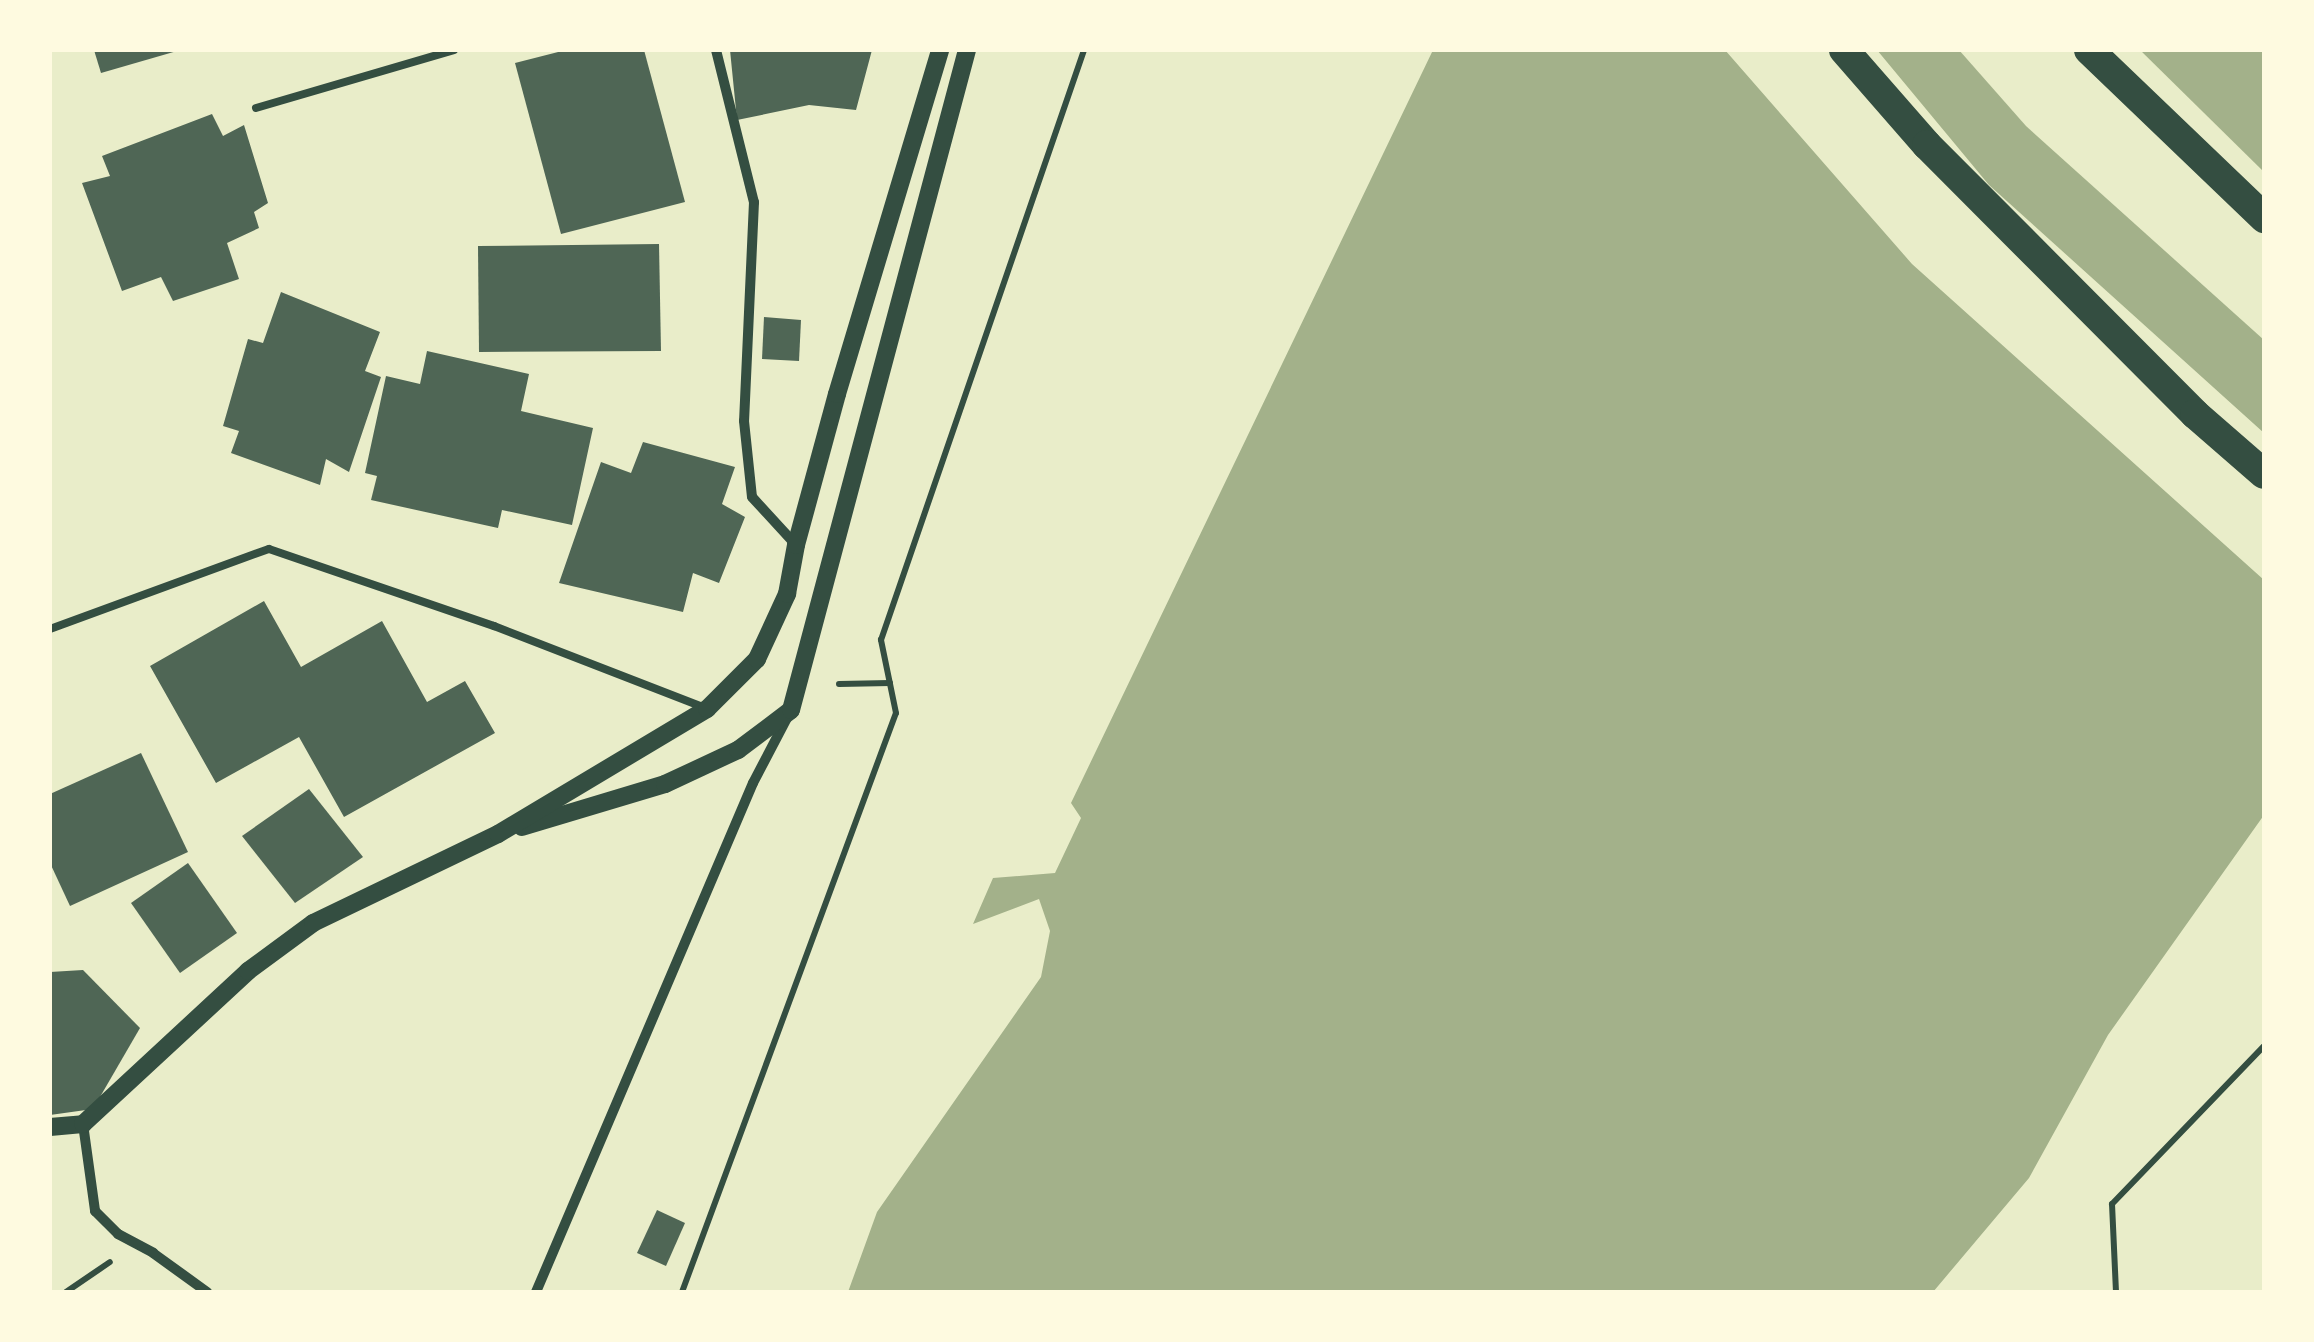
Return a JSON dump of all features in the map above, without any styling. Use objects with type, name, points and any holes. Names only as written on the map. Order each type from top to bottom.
[{"type":"highway","points":[[1844,50],[1940,158],[2195,414],[2264,474]]},
{"type":"highway","points":[[2089,50],[2264,218]]},
{"type":"street","points":[[716,50],[754,202],[744,421],[752,497],[796,546]]},
{"type":"street","points":[[50,1127],[83,1124],[248,971],[313,923],[498,834],[707,709],[757,658],[787,594],[796,546],[940,50]]},
{"type":"street","points":[[536,1292],[753,782],[791,710],[968,50]]},
{"type":"street","points":[[498,834],[665,784],[738,750],[791,710]]},
{"type":"street","points":[[83,1124],[95,1212],[207,1292]]},
{"type":"lane","points":[[256,108],[454,50]]},
{"type":"lane","points":[[50,629],[269,549],[494,626],[707,709]]},
{"type":"path","points":[[682,1292],[896,713],[881,640],[1084,50]]},
{"type":"path","points":[[840,684],[890,683]]},
{"type":"path","points":[[2116,1292],[2112,1204],[2264,1046]]},
{"type":"path","points":[[66,1292],[135,1244]]},
{"type":"shaded area","points":[[1433,50],[2264,50],[2264,815],[2108,1035],[2029,1178],[1933,1292],[848,1292],[877,1212],[1041,977],[1050,931],[1039,899],[973,924],[993,878],[1055,873],[1081,818],[1071,803]]},
{"type":"pier","points":[[1725,50],[1877,50],[1989,185],[2264,433],[2264,580],[1912,264]]},
{"type":"pier","points":[[1959,50],[2140,50],[2264,172],[2264,340],[2026,126]]},
{"type":"building","points":[[94,50],[177,50],[177,51],[101,73]]},
{"type":"building","points":[[566,50],[644,50],[685,202],[561,234],[515,63]]},
{"type":"building","points":[[730,50],[872,50],[856,110],[809,105],[737,120]]},
{"type":"building","points":[[212,114],[223,136],[244,125],[268,203],[254,212],[259,228],[227,243],[239,279],[173,301],[161,277],[122,291],[82,183],[110,176],[102,156]]},
{"type":"building","points":[[659,244],[661,351],[479,352],[478,246]]},
{"type":"building","points":[[281,292],[380,332],[365,371],[381,377],[349,472],[326,459],[320,485],[231,453],[239,431],[223,426],[248,339],[263,343]]},
{"type":"building","points":[[764,317],[801,320],[799,361],[762,359]]},
{"type":"building","points":[[427,351],[529,374],[521,411],[593,428],[572,525],[502,510],[498,528],[371,500],[377,476],[365,473],[386,376],[420,384]]},
{"type":"building","points":[[643,442],[735,467],[722,504],[745,517],[719,583],[693,573],[683,612],[559,583],[601,462],[631,473]]},
{"type":"building","points":[[264,601],[301,667],[382,621],[427,702],[465,681],[495,733],[344,817],[299,737],[216,783],[150,666]]},
{"type":"building","points":[[141,753],[188,852],[70,906],[50,863],[50,794]]},
{"type":"building","points":[[309,789],[363,857],[295,903],[242,836]]},
{"type":"building","points":[[188,863],[237,933],[180,973],[131,903]]},
{"type":"building","points":[[83,970],[140,1028],[93,1109],[50,1115],[50,972]]},
{"type":"building","points":[[657,1210],[685,1223],[666,1266],[637,1253]]}]
